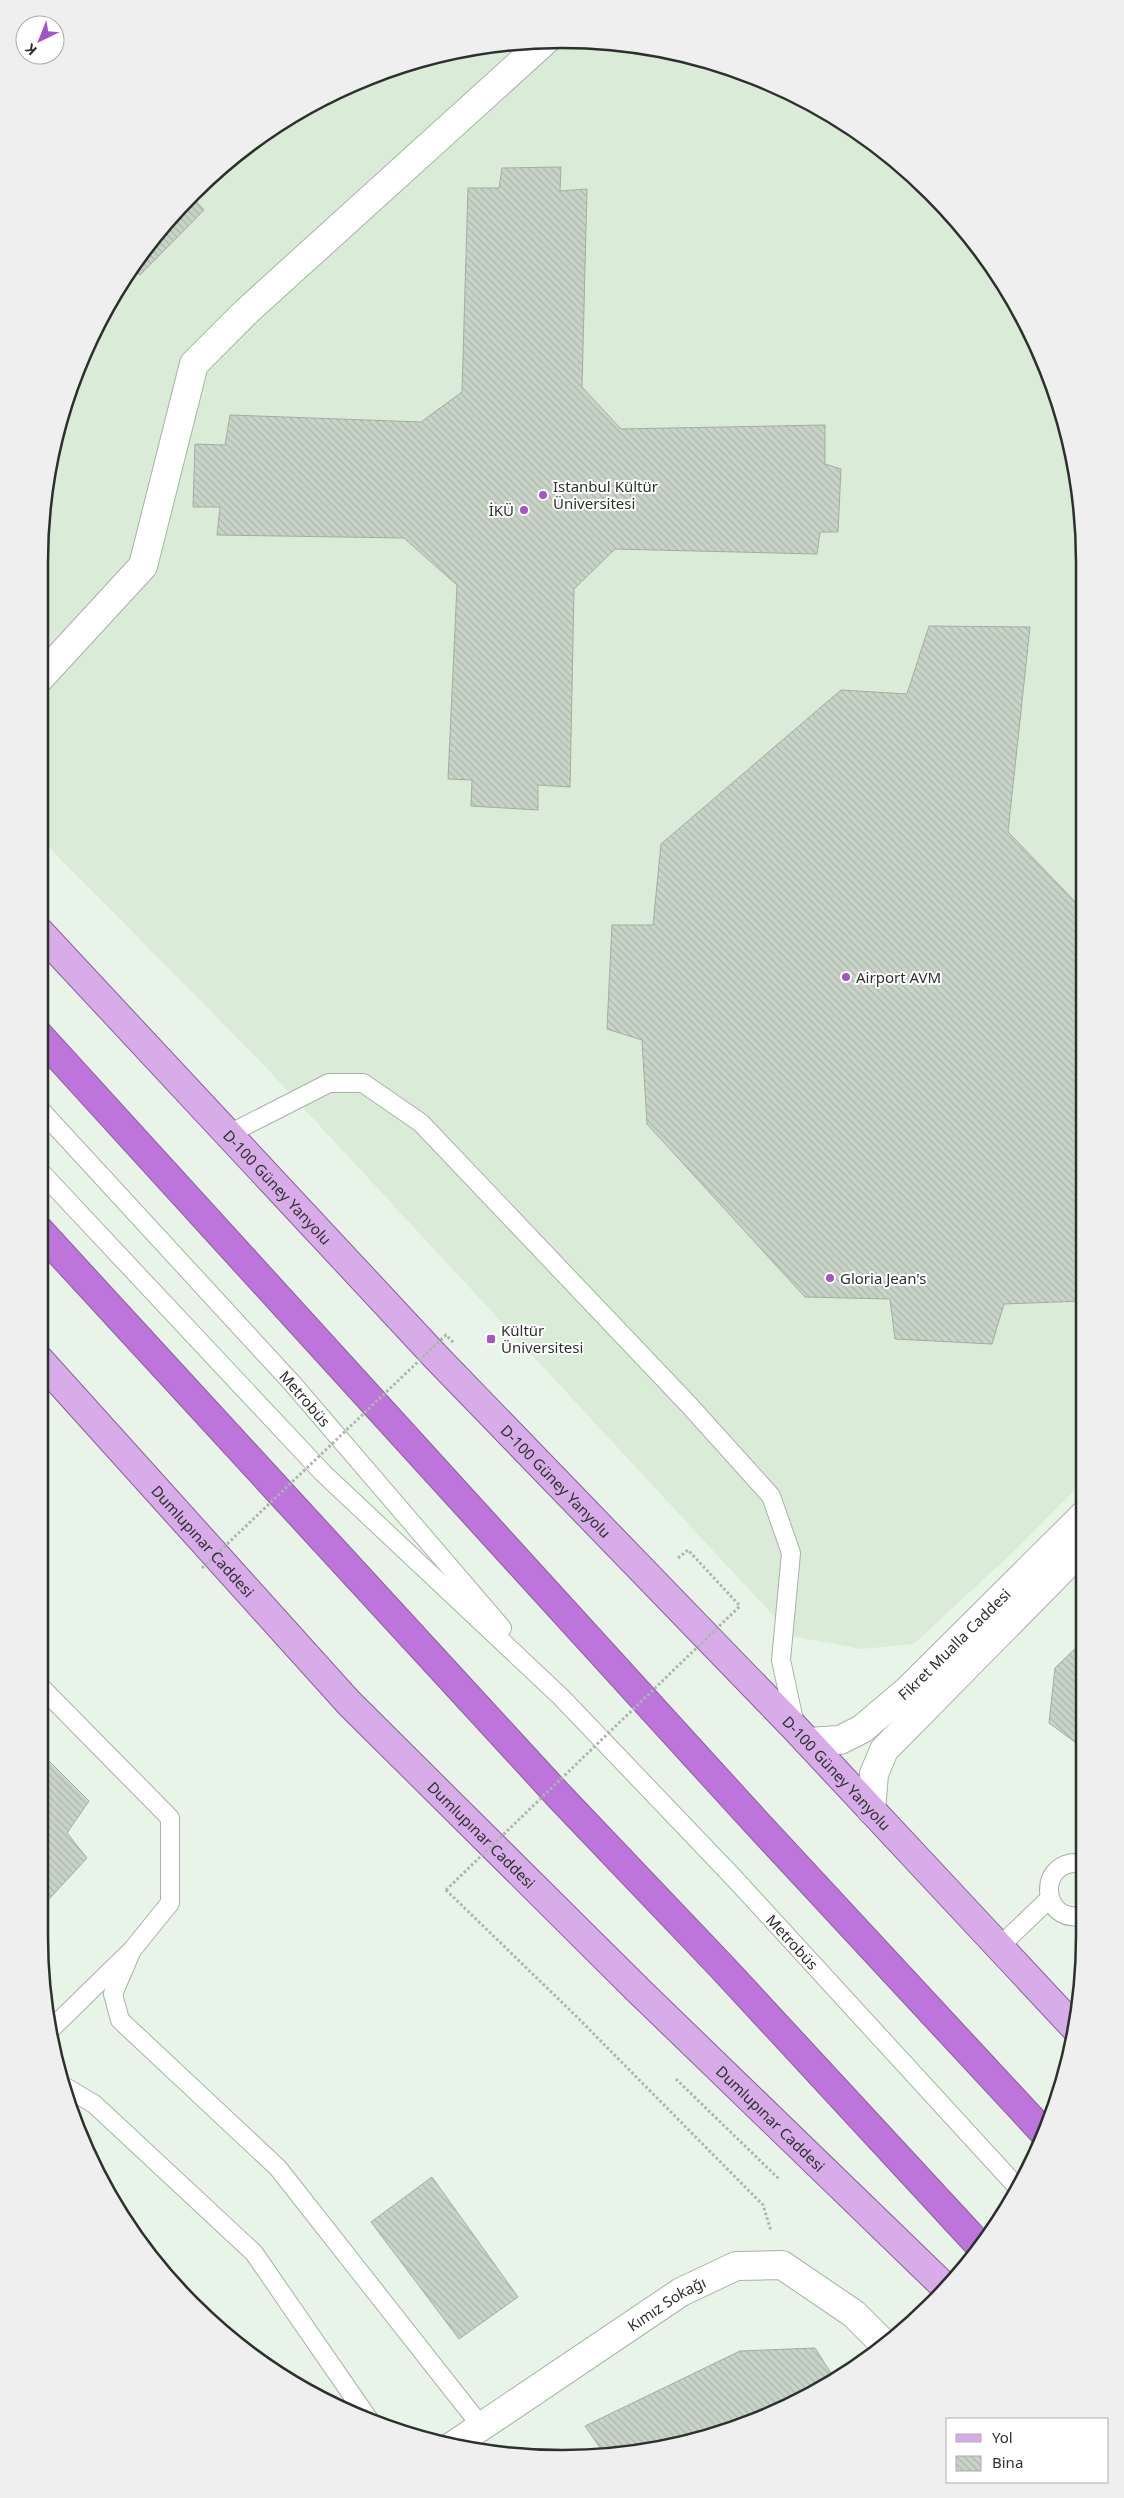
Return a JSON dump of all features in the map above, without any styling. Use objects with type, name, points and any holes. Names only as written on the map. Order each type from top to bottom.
[{"type":"highway","points":[[48,1045],[760,1826],[1039,2128]]},
{"type":"highway","points":[[48,1240],[560,1797],[722,1967],[976,2241]]},
{"type":"main road","name":"D-100 Güney Yanyolu","points":[[48,941],[227,1135],[436,1356],[802,1735],[1069,2022]]},
{"type":"main road","name":"Dumlupınar Caddesi","points":[[48,1368],[349,1703],[638,1990],[941,2283]]},
{"type":"street","points":[[48,669],[143,566],[194,364],[247,311],[536,49]]},
{"type":"street","name":"Fikret Mualla Caddesi","points":[[802,1735],[840,1740],[862,1729],[907,1691],[1076,1523]]},
{"type":"street","name":"Fikret Mualla Caddesi","points":[[872,1810],[874,1774],[884,1750],[1076,1555]]},
{"type":"street","points":[[782,2264],[854,2314],[880,2340]]},
{"type":"street","name":"Kımız Sokağı","points":[[460,2441],[681,2292],[736,2266],[782,2264]]},
{"type":"lane","points":[[227,1135],[329,1083],[363,1083],[421,1124],[689,1405],[771,1496],[791,1553],[781,1660],[802,1735]]},
{"type":"lane","name":"Metrobüs","points":[[48,1118],[292,1383],[561,1697]]},
{"type":"lane","name":"Metrobüs","points":[[48,1180],[323,1473],[561,1697],[734,1878],[1013,2183]]},
{"type":"lane","points":[[48,1693],[170,1818],[170,1903],[132,1950],[55,2025]]},
{"type":"lane","points":[[1076,1862],[1062,1866],[1053,1874],[1048,1886],[1049,1898],[1056,1909],[1066,1916],[1076,1917]]},
{"type":"lane","points":[[999,1947],[1049,1898]]},
{"type":"lane","points":[[132,1950],[113,1994],[120,2020],[278,2168],[482,2426]]},
{"type":"lane","points":[[72,2091],[94,2104],[254,2253],[362,2410]]},
{"type":"path","points":[[202,1568],[446,1334],[454,1343]]},
{"type":"path","points":[[688,1550],[740,1606],[446,1890],[575,2015],[763,2205],[782,2264]]},
{"type":"shaded area","points":[[528,49],[596,49],[629,52],[662,57],[727,75],[759,87],[819,116],[875,154],[926,198],[949,223],[990,276],[1008,305],[1037,365],[1059,429],[1067,462],[1075,528],[1076,562],[1076,1488],[1011,1554],[914,1644],[861,1649],[792,1636],[258,1059],[48,846],[48,562],[52,495],[57,462],[75,397],[87,365],[116,305],[134,276],[175,223],[198,198],[249,154],[276,134],[334,101],[365,87],[429,65],[462,57]]},
{"type":"building","points":[[561,167],[560,191],[587,189],[582,387],[621,429],[825,425],[825,464],[841,469],[838,532],[820,532],[817,554],[615,549],[574,589],[570,787],[538,785],[538,810],[471,806],[472,780],[448,779],[457,585],[404,538],[217,535],[220,507],[193,507],[195,444],[225,445],[230,415],[421,422],[462,392],[468,188],[499,188],[502,168]]},
{"type":"building","points":[[196,201],[204,210],[140,275],[137,272],[154,249]]},
{"type":"building","name":"Airport AVM","points":[[929,626],[1030,627],[1008,832],[1076,903],[1076,1301],[1004,1304],[992,1344],[895,1339],[890,1299],[805,1297],[647,1124],[642,1040],[607,1029],[612,925],[653,925],[661,844],[841,690],[907,694]]},
{"type":"building","points":[[1076,1648],[1076,1742],[1049,1723],[1055,1668]]},
{"type":"building","points":[[48,1760],[89,1801],[67,1833],[87,1858],[48,1900]]},
{"type":"building","points":[[432,2177],[518,2297],[459,2339],[371,2222]]},
{"type":"building","points":[[815,2348],[832,2374],[790,2397],[759,2411],[695,2433],[662,2441],[601,2449],[585,2426],[740,2351]]},
{"type":"place","name":"Istanbul Kültür Üniversitesi","points":[[543,495]]},
{"type":"place","name":"İKÜ","points":[[524,510]]},
{"type":"place","name":"Airport AVM","points":[[846,977]]},
{"type":"place","name":"Gloria Jean's","points":[[830,1278]]},
{"type":"place","name":"Kültür Üniversitesi","points":[[491,1339]]}]
